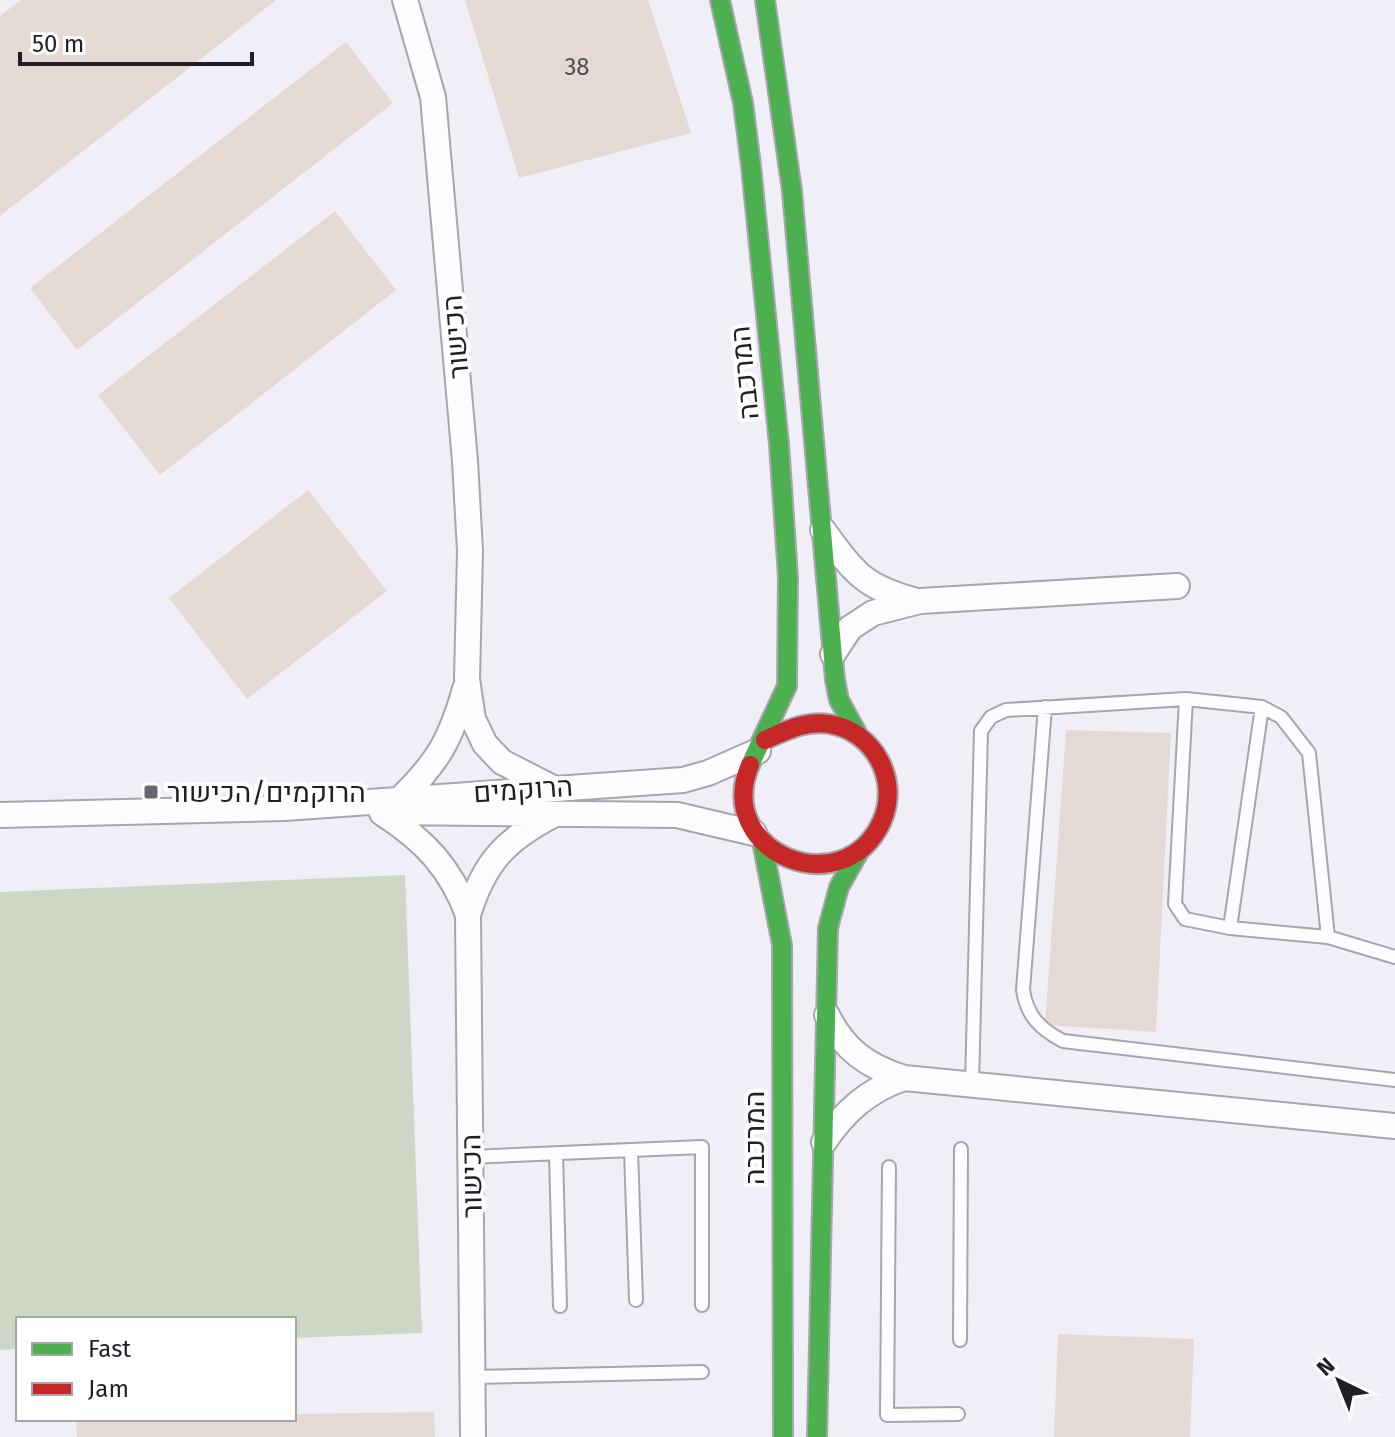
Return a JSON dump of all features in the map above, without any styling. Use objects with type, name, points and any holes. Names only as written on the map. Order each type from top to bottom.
[{"type":"street","name":"הכישור","points":[[405,0],[433,97],[465,461],[470,551],[467,679],[473,719],[485,744],[510,767],[551,787]]},
{"type":"street","name":"המרכבה","points":[[720,0],[745,117],[781,452],[789,672],[762,745]]},
{"type":"street","points":[[765,0],[792,191],[833,654],[839,700],[857,733]]},
{"type":"street","points":[[823,530],[849,566],[880,591],[920,601]]},
{"type":"street","points":[[833,654],[850,628],[873,613],[920,601],[1177,586]]},
{"type":"street","name":"הכישור","points":[[467,679],[444,750],[431,770],[391,805],[452,875],[468,915]]},
{"type":"street","points":[[817,1437],[826,1012],[832,897],[839,879],[875,833],[885,813],[888,790],[884,768],[873,748],[857,733],[836,723],[811,720],[787,726],[762,745],[743,784],[744,809],[758,837],[771,851],[794,862],[818,865],[841,861],[860,850]]},
{"type":"street","name":"הרוקמים","points":[[391,805],[551,787],[683,780],[708,773],[762,745]]},
{"type":"street","name":"הרוקמים","points":[[0,815],[391,805],[555,814],[677,815],[758,837]]},
{"type":"street","name":"הכישור","points":[[473,1437],[468,915],[478,883],[491,862],[525,829],[555,814]]},
{"type":"street","name":"המרכבה","points":[[758,837],[774,889],[782,945],[783,1437]]},
{"type":"street","points":[[826,1012],[838,1038],[855,1055],[879,1070],[904,1078],[1395,1126]]},
{"type":"street","points":[[823,1143],[839,1119],[856,1104],[885,1084],[904,1078]]},
{"type":"lane","points":[[705,0],[725,23]]},
{"type":"lane","points":[[1186,699],[1175,904],[1185,919],[1230,928],[1328,937],[1395,957]]},
{"type":"lane","points":[[972,1084],[981,731],[991,717],[1006,710],[1186,699],[1262,707],[1281,717],[1309,753],[1328,937]]},
{"type":"lane","points":[[1045,707],[1023,990],[1026,1010],[1039,1025],[1063,1041],[1395,1080]]},
{"type":"lane","points":[[1230,928],[1262,707]]},
{"type":"lane","points":[[470,1157],[702,1147],[702,1305]]},
{"type":"lane","points":[[960,1340],[961,1149]]},
{"type":"lane","points":[[631,1150],[636,1300]]},
{"type":"lane","points":[[556,1154],[560,1306]]},
{"type":"lane","points":[[889,1167],[887,1415],[958,1414]]},
{"type":"lane","points":[[473,1377],[702,1372]]},
{"type":"green space","points":[[405,875],[422,1333],[296,1338],[296,1317],[16,1317],[16,1349],[0,1350],[0,892]]},
{"type":"building","points":[[21,0],[276,0],[0,216],[0,16]]},
{"type":"building","points":[[465,0],[648,0],[691,133],[519,178]]},
{"type":"building","points":[[346,42],[393,103],[77,350],[30,288]]},
{"type":"building","points":[[335,211],[396,290],[160,475],[98,395]]},
{"type":"building","points":[[308,490],[387,591],[247,699],[169,598]]},
{"type":"building","points":[[1066,730],[1171,733],[1156,1032],[1045,1025]]},
{"type":"building","points":[[1058,1334],[1194,1339],[1190,1437],[1054,1437]]},
{"type":"building","points":[[434,1412],[435,1437],[77,1437],[76,1421],[296,1421],[296,1414]]},
{"type":"traffic: fast","points":[[720,0],[743,103],[751,166],[779,444],[788,577],[787,686],[750,765]]},
{"type":"traffic: fast","points":[[765,0],[792,191],[835,680],[839,700],[857,733]]},
{"type":"traffic: fast","points":[[762,841],[782,945],[783,1437]]},
{"type":"traffic: fast","points":[[817,1437],[828,928],[839,887],[860,850]]},
{"type":"traffic: jam","points":[[750,765],[743,796],[750,823],[765,844],[788,858],[814,864],[840,860],[864,847],[882,821],[888,790],[885,774],[879,760],[859,736],[845,728],[820,723],[796,727],[765,740]]},
{"type":"place","name":"הרוקמים/הכישור","points":[[151,792]]}]
